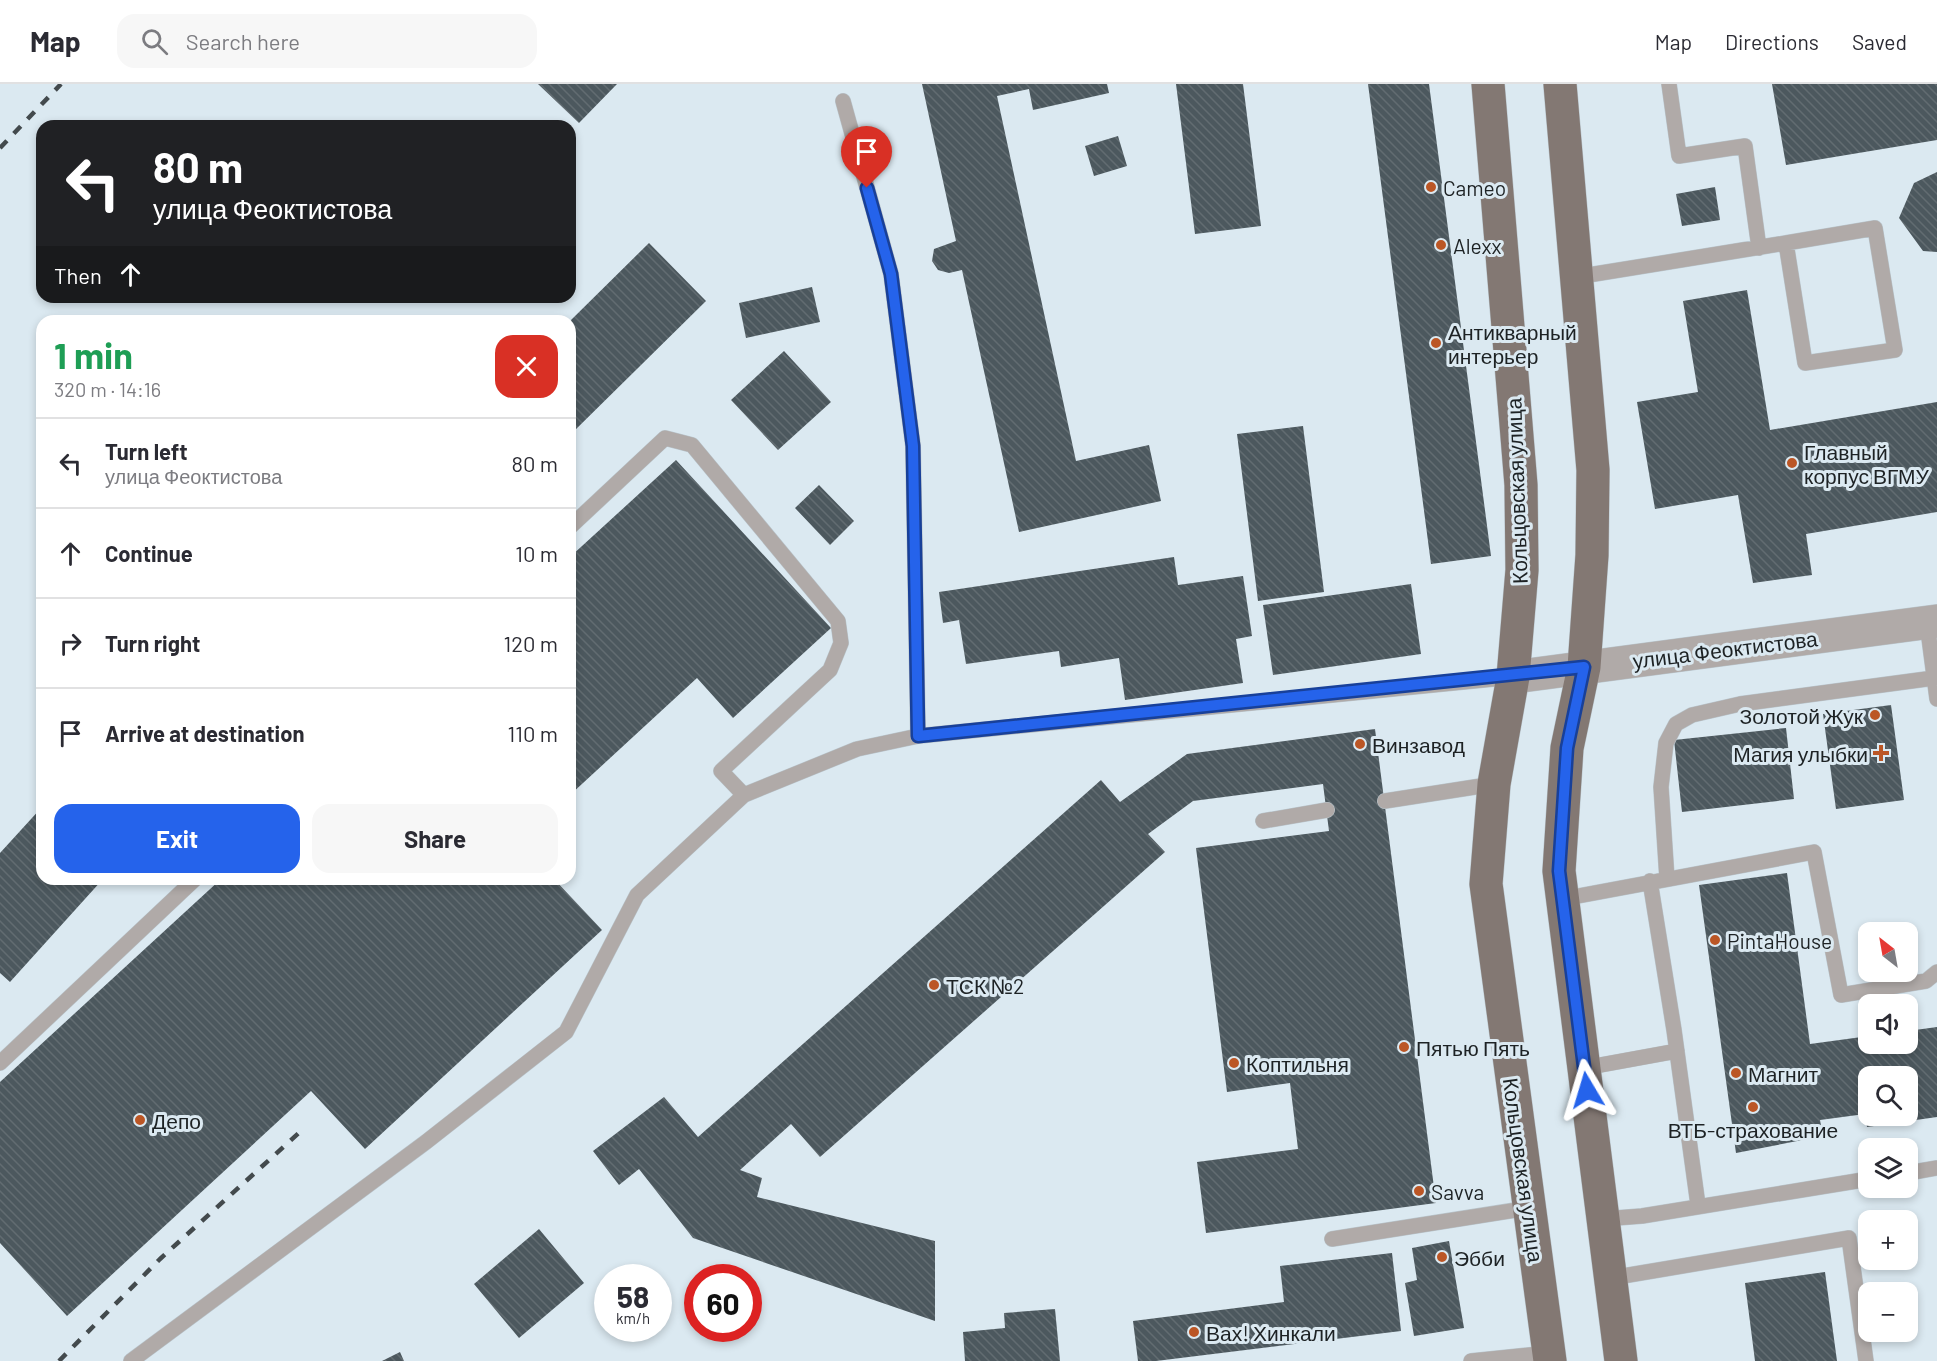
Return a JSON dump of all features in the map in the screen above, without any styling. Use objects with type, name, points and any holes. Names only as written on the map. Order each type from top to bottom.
[{"type":"main road","name":"Кольцовская улица","points":[[1488,84],[1521,485],[1522,570],[1513,676],[1494,784],[1486,884],[1549,1357]]},
{"type":"main road","points":[[1560,84],[1593,470],[1592,555],[1584,667],[1567,748],[1559,871],[1622,1361]]},
{"type":"street","name":"улица Феоктистова","points":[[1513,676],[1932,622]]},
{"type":"lane","points":[[1669,84],[1679,156],[1745,146],[1759,248]]},
{"type":"lane","points":[[843,102],[891,274],[913,446],[918,736]]},
{"type":"lane","points":[[1576,277],[1875,228],[1895,350],[1804,363],[1786,243]]},
{"type":"lane","points":[[576,521],[665,438],[692,445],[838,621],[841,643],[830,670],[721,771],[744,795]]},
{"type":"lane","points":[[1932,622],[1937,699]]},
{"type":"lane","points":[[131,1361],[426,1142],[566,1032],[637,895],[744,795],[856,749],[918,736],[1513,676]]},
{"type":"lane","points":[[1667,879],[1661,787],[1666,743],[1676,724],[1692,715],[1740,704],[1934,678]]},
{"type":"lane","points":[[1385,801],[1494,784]]},
{"type":"lane","points":[[1263,821],[1327,810]]},
{"type":"lane","points":[[1562,899],[1814,852],[1841,995],[1926,981],[1937,972]]},
{"type":"lane","points":[[1650,881],[1698,1205]]},
{"type":"lane","points":[[0,1062],[189,885]]},
{"type":"lane","points":[[1584,1068],[1677,1051]]},
{"type":"lane","points":[[1918,1171],[1937,1168]]},
{"type":"lane","points":[[1603,1219],[1642,1216],[1698,1205],[1858,1181]]},
{"type":"lane","points":[[1332,1239],[1529,1208]]},
{"type":"lane","points":[[1611,1278],[1849,1238],[1866,1361]]},
{"type":"lane","points":[[1471,1361],[1549,1357]]},
{"type":"building","points":[[538,84],[617,84],[579,123]]},
{"type":"building","points":[[922,84],[1107,84],[1109,93],[1033,110],[1029,89],[997,96],[1076,461],[1149,445],[1161,501],[1019,532],[962,270],[949,273],[938,270],[932,261],[934,249],[956,241]]},
{"type":"building","points":[[1176,84],[1243,84],[1261,226],[1195,234]]},
{"type":"building","points":[[1368,84],[1429,84],[1491,556],[1431,564]]},
{"type":"building","points":[[1772,84],[1937,84],[1937,140],[1786,165]]},
{"type":"building","points":[[1118,136],[1127,166],[1094,176],[1085,146]]},
{"type":"building","points":[[1937,172],[1937,252],[1923,251],[1899,218],[1914,183]]},
{"type":"building","points":[[1715,187],[1720,220],[1682,226],[1676,194]]},
{"type":"building","points":[[649,243],[706,301],[576,429],[576,315]]},
{"type":"building","points":[[812,287],[820,322],[746,338],[739,303]]},
{"type":"building","name":"Главный корпус ВГМУ","points":[[1747,290],[1770,430],[1937,402],[1937,512],[1806,534],[1812,575],[1753,583],[1738,495],[1655,509],[1637,402],[1698,392],[1683,301]]},
{"type":"building","points":[[784,351],[831,402],[778,450],[731,400]]},
{"type":"building","points":[[1303,426],[1324,592],[1258,601],[1237,434]]},
{"type":"building","points":[[676,460],[831,628],[733,718],[697,678],[576,789],[576,552]]},
{"type":"building","points":[[819,485],[854,521],[830,545],[795,508]]},
{"type":"building","points":[[1174,557],[1178,585],[1243,576],[1252,636],[1236,639],[1243,683],[1125,700],[1119,658],[1061,667],[1059,651],[966,664],[959,620],[943,623],[939,592]]},
{"type":"building","points":[[1411,584],[1421,654],[1273,675],[1263,605]]},
{"type":"building","points":[[1891,705],[1904,800],[1836,809],[1823,714]]},
{"type":"building","points":[[1786,728],[1794,799],[1682,812],[1674,740]]},
{"type":"building","points":[[1375,729],[1436,1203],[1206,1233],[1197,1162],[1298,1149],[1290,1083],[1227,1092],[1196,848],[1329,831],[1323,784],[1193,801],[1148,834],[1165,852],[820,1157],[791,1124],[740,1170],[762,1178],[757,1197],[935,1241],[935,1321],[693,1238],[639,1169],[619,1185],[593,1151],[664,1097],[698,1137],[1101,780],[1120,802],[1187,754]]},
{"type":"building","points":[[36,814],[36,885],[98,885],[10,982],[0,973],[0,853]]},
{"type":"building","points":[[1787,873],[1810,1044],[1858,1037],[1858,1054],[1918,1054],[1918,1030],[1937,1027],[1937,1117],[1918,1120],[1918,1066],[1858,1066],[1858,1115],[1820,1120],[1823,1136],[1736,1153],[1699,885]]},
{"type":"building","name":"Депо","points":[[214,885],[560,885],[602,930],[365,1149],[311,1091],[67,1316],[0,1243],[0,1082]]},
{"type":"building","points":[[539,1229],[584,1283],[519,1338],[474,1284]]},
{"type":"building","points":[[1449,1241],[1464,1328],[1414,1336],[1405,1283],[1417,1280],[1412,1248]]},
{"type":"building","points":[[1392,1253],[1401,1331],[1156,1361],[1138,1361],[1133,1321],[1284,1302],[1280,1266]]},
{"type":"building","points":[[1825,1272],[1837,1361],[1755,1361],[1745,1283]]},
{"type":"building","points":[[1055,1309],[1060,1361],[965,1361],[963,1332],[1005,1328],[1004,1313]]},
{"type":"building","points":[[400,1352],[404,1361],[382,1361]]},
{"type":"railway","points":[[0,148],[61,84]]},
{"type":"railway","points":[[59,1361],[160,1259],[301,1131]]},
{"type":"place","name":"Cameo","points":[[1431,187]]},
{"type":"place","name":"Alexx","points":[[1441,245]]},
{"type":"place","name":"Антикварный интерьер","points":[[1436,343]]},
{"type":"place","name":"Главный корпус ВГМУ","points":[[1792,463]]},
{"type":"place","name":"Золотой Жук","points":[[1875,715]]},
{"type":"place","name":"Винзавод","points":[[1360,744]]},
{"type":"place","name":"Магия улыбки","points":[[1881,753]]},
{"type":"place","name":"PintaHouse","points":[[1715,940]]},
{"type":"place","name":"ТСК №2","points":[[934,985]]},
{"type":"place","name":"Пятью Пять","points":[[1404,1047]]},
{"type":"place","name":"Коптильня","points":[[1234,1063]]},
{"type":"place","name":"Магнит","points":[[1736,1073]]},
{"type":"place","name":"ВТБ-страхование","points":[[1753,1107]]},
{"type":"place","name":"Депо","points":[[140,1120]]},
{"type":"place","name":"Savva","points":[[1419,1191]]},
{"type":"place","name":"Эбби","points":[[1442,1257]]},
{"type":"place","name":"Вах! Хинкали","points":[[1194,1332]]},
{"type":"route","points":[[867,188],[891,274],[913,446],[918,736],[1584,667],[1567,748],[1559,871],[1587,1090]]}]
